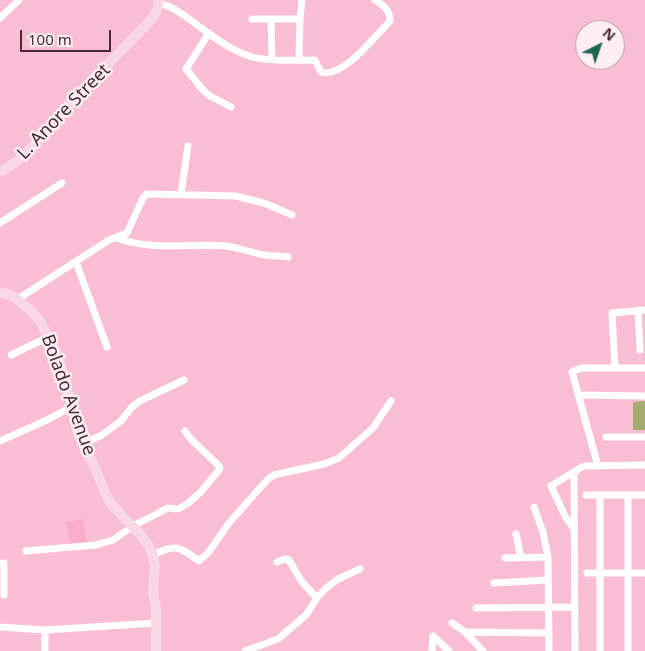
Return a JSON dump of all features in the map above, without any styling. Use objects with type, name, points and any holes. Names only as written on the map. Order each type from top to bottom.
[{"type":"street","points":[[0,18],[19,0]]},
{"type":"street","points":[[299,60],[302,0]]},
{"type":"street","points":[[158,1],[177,11],[230,47],[249,56],[264,59],[315,60],[321,72],[325,73],[337,71],[350,63],[390,21],[391,15],[388,10],[375,0]]},
{"type":"street","name":"L. Anore Street","points":[[0,172],[24,156],[70,104],[152,19],[156,12],[158,1]]},
{"type":"street","points":[[252,19],[300,19]]},
{"type":"street","points":[[271,19],[272,59]]},
{"type":"street","points":[[208,33],[186,69],[210,96],[231,107]]},
{"type":"street","points":[[181,194],[188,146]]},
{"type":"street","points":[[0,223],[62,183]]},
{"type":"street","points":[[18,299],[109,240],[127,233],[146,195],[236,196],[270,205],[292,215]]},
{"type":"street","points":[[116,238],[125,241],[167,246],[229,246],[266,255],[288,257]]},
{"type":"street","points":[[76,262],[107,347]]},
{"type":"street","name":"Bolado Avenue","points":[[0,294],[4,293],[18,299],[40,321],[59,359],[78,434],[106,495],[113,506],[133,526],[148,545],[153,555]]},
{"type":"street","points":[[615,368],[612,313],[641,310],[642,337],[640,350]]},
{"type":"street","points":[[10,355],[48,337]]},
{"type":"street","points":[[598,466],[572,372],[581,368],[645,368]]},
{"type":"street","points":[[82,444],[102,435],[117,424],[140,401],[184,380]]},
{"type":"street","points":[[578,395],[645,396]]},
{"type":"street","points":[[156,651],[153,590],[155,566],[153,555],[167,548],[178,548],[199,561],[208,553],[229,523],[267,480],[274,475],[324,464],[339,458],[373,428],[391,401]]},
{"type":"street","points":[[0,441],[71,407]]},
{"type":"street","points":[[26,551],[96,546],[112,540],[133,526],[168,508],[178,509],[188,504],[200,493],[220,467],[185,431]]},
{"type":"street","points":[[606,436],[645,436]]},
{"type":"street","points":[[574,529],[565,516],[552,486],[584,467],[645,466]]},
{"type":"street","points":[[574,473],[575,651]]},
{"type":"street","points":[[586,495],[645,495]]},
{"type":"street","points":[[600,495],[600,651]]},
{"type":"street","points":[[628,495],[628,651]]},
{"type":"street","points":[[534,507],[543,532],[548,557],[549,651]]},
{"type":"street","points":[[516,534],[521,558]]},
{"type":"street","points":[[505,558],[548,557]]},
{"type":"street","points":[[277,562],[285,559],[289,560],[302,582],[317,598]]},
{"type":"street","points":[[0,563],[4,563],[4,595]]},
{"type":"street","points":[[245,651],[278,639],[302,619],[326,588],[338,579],[360,569]]},
{"type":"street","points":[[587,573],[645,573]]},
{"type":"street","points":[[494,583],[548,580]]},
{"type":"street","points":[[476,608],[574,607]]},
{"type":"street","points":[[0,627],[45,630],[156,623]]},
{"type":"street","points":[[452,623],[483,651]]},
{"type":"street","points":[[45,630],[45,651]]},
{"type":"street","points":[[464,632],[549,633]]},
{"type":"street","points":[[432,651],[434,636],[440,648],[449,651]]},
{"type":"shaded area","points":[[83,519],[87,543],[70,545],[66,522]]},
{"type":"green space","points":[[645,401],[645,430],[633,430],[633,402]]}]
